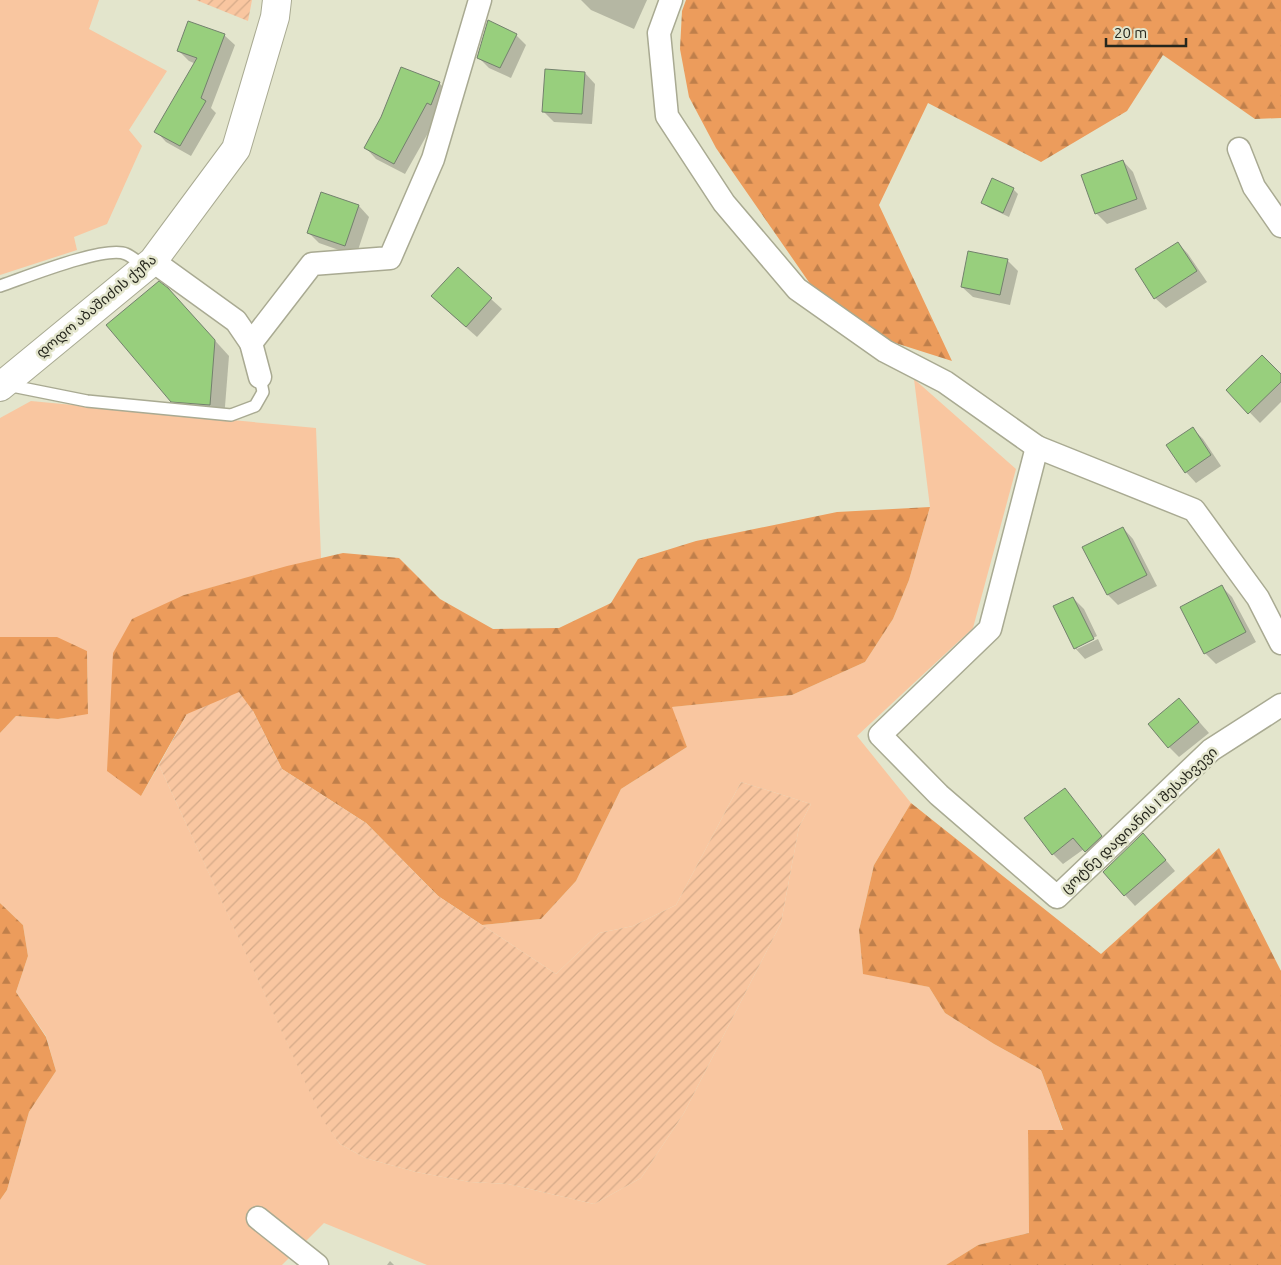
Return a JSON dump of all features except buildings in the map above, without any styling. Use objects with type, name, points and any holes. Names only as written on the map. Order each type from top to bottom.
[{"type":"street","name":"დოდო აბაშიძის ქუჩა","points":[[1,386],[149,264],[236,149],[275,17],[277,0]]},
{"type":"street","points":[[251,344],[312,264],[390,258],[433,158],[480,0]]},
{"type":"street","points":[[671,0],[659,33],[667,116],[724,203],[798,289],[885,351],[945,382],[1037,447],[1194,510],[1258,598],[1281,643]]},
{"type":"street","points":[[1239,149],[1254,187],[1281,226]]},
{"type":"street","points":[[149,264],[236,321],[251,344],[260,377]]},
{"type":"street","name":"ცოტნე დადიანის I შესახვევი","points":[[1037,447],[990,629],[880,735],[939,794],[1056,897],[1211,750],[1281,705]]},
{"type":"street","points":[[258,1218],[317,1265]]},
{"type":"lane","points":[[0,286],[97,254],[114,252],[126,254],[149,264]]},
{"type":"lane","points":[[1,386],[87,401],[231,415],[254,406],[263,392],[260,377]]},
{"type":"shaded area","points":[[0,0],[99,0],[89,29],[167,71],[129,130],[142,146],[107,224],[74,237],[77,250],[0,275]]},
{"type":"shaded area","points":[[196,0],[252,0],[248,21]]},
{"type":"shaded area","points":[[914,379],[1016,469],[973,628],[857,736],[911,803],[874,865],[859,930],[863,973],[929,987],[945,1013],[994,1044],[1041,1070],[1063,1131],[1028,1130],[1029,1233],[978,1245],[946,1265],[427,1265],[324,1223],[282,1265],[0,1265],[0,1200],[7,1190],[29,1112],[56,1071],[46,1036],[16,992],[28,956],[23,925],[0,903],[0,733],[16,716],[58,719],[88,713],[87,651],[0,637],[0,418],[31,401],[316,428],[321,558],[184,595],[141,796],[159,765],[322,1118],[340,1144],[365,1158],[416,1172],[470,1182],[508,1184],[594,1204],[641,1178],[684,1113],[781,923],[799,827],[811,804],[741,782],[676,905],[633,926],[599,933],[556,974],[482,925],[541,919],[576,881],[621,789],[687,747],[671,707],[792,695],[865,662],[893,619],[909,580],[930,507]]},
{"type":"shaded area","points":[[239,692],[253,711],[282,769],[366,823],[438,896],[556,974],[599,933],[633,926],[676,905],[741,782],[811,804],[799,827],[781,923],[684,1113],[641,1178],[594,1204],[508,1184],[470,1182],[416,1172],[365,1158],[340,1144],[322,1119],[159,765],[187,714]]},
{"type":"green space","points":[[686,0],[1281,0],[1281,118],[1255,119],[1163,55],[1127,111],[1041,162],[928,103],[879,205],[952,361],[886,340],[813,288],[716,148],[689,97],[680,49],[682,11]]},
{"type":"green space","points":[[930,507],[909,580],[893,619],[865,662],[792,695],[672,707],[687,747],[621,789],[576,881],[541,919],[482,925],[438,896],[366,823],[282,769],[253,711],[187,714],[141,796],[107,771],[113,653],[132,619],[184,595],[287,566],[343,553],[399,558],[440,599],[493,629],[559,628],[611,603],[638,559],[696,541],[837,512]]},
{"type":"green space","points":[[0,637],[57,637],[87,651],[88,714],[58,719],[16,716],[0,733]]},
{"type":"green space","points":[[911,803],[1101,954],[1219,848],[1281,971],[1281,1265],[946,1265],[978,1245],[1029,1233],[1028,1130],[1063,1130],[1041,1070],[994,1044],[945,1013],[929,987],[863,974],[859,930],[874,865]]},
{"type":"green space","points":[[0,903],[23,925],[28,956],[16,992],[46,1037],[56,1071],[29,1112],[7,1190],[0,1200]]}]
